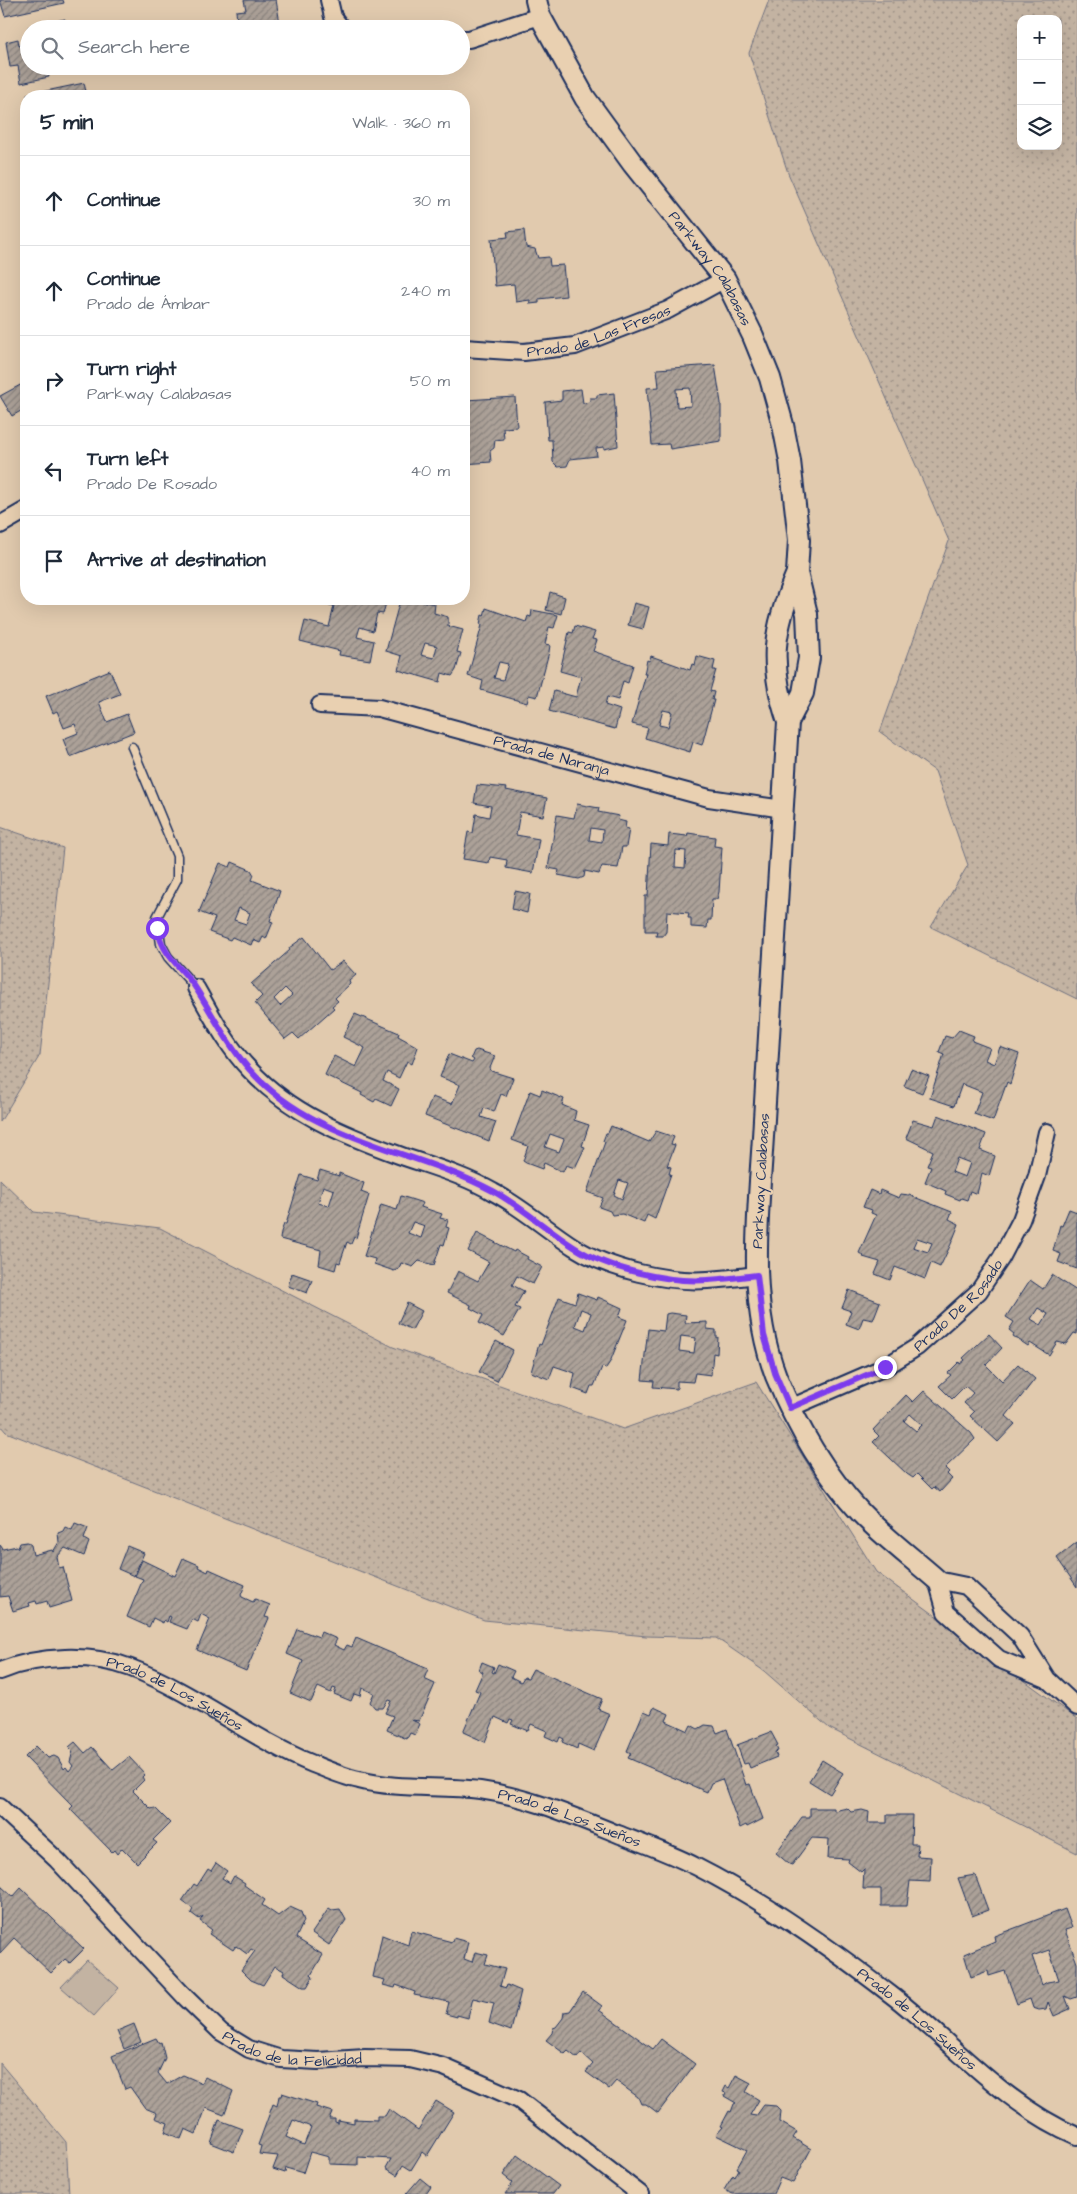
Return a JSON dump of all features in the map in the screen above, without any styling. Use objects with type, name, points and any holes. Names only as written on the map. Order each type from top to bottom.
[{"type":"street","points":[[329,0],[335,20]]},
{"type":"street","points":[[470,39],[538,8]]},
{"type":"street","name":"Parkway Calabasas","points":[[538,8],[585,98],[633,164],[725,280],[770,378],[783,425],[795,497],[799,540],[797,573],[808,614],[808,658],[803,693],[788,722]]},
{"type":"street","name":"Prado de Las Fresas","points":[[470,348],[524,352],[575,346],[668,310],[725,280]]},
{"type":"street","points":[[0,524],[20,513]]},
{"type":"street","name":"Parkway Calabasas","points":[[797,573],[787,597],[776,634],[774,663],[779,696],[788,722],[771,972],[757,1275],[764,1335],[775,1373],[790,1408],[816,1453],[862,1514],[937,1580],[966,1586],[1020,1636],[1047,1679],[1077,1707]]},
{"type":"street","name":"Prada de Naranja","points":[[320,705],[380,708],[709,798],[783,809]]},
{"type":"street","points":[[196,988],[223,1035],[250,1070],[283,1100],[323,1125],[362,1142],[452,1173],[494,1192],[575,1248],[614,1267],[656,1276],[706,1280],[757,1275]]},
{"type":"street","name":"Prado De Rosado","points":[[790,1408],[885,1367],[917,1347],[979,1291],[1001,1258],[1021,1220],[1036,1176],[1047,1132]]},
{"type":"street","name":"Parkway Calabasas","points":[[937,1580],[946,1612],[1000,1659],[1047,1679]]},
{"type":"street","name":"Prado de Los Sueños","points":[[0,1671],[16,1664],[58,1658],[96,1660],[129,1668],[165,1684],[272,1744],[313,1764],[360,1781],[478,1790],[525,1798],[575,1816],[696,1866],[771,1912],[840,1958],[894,1998],[981,2074],[1060,2129],[1077,2136]]},
{"type":"street","name":"Prado de la Felicidad","points":[[0,1807],[57,1860],[186,1998],[221,2032],[249,2050],[281,2059],[318,2061],[410,2058],[444,2067],[519,2100],[640,2194]]},
{"type":"lane","points":[[132,747],[177,856],[177,879],[157,917],[160,944],[168,957],[196,988]]},
{"type":"shaded area","points":[[769,0],[1077,0],[1077,999],[931,927],[968,865],[935,771],[880,732],[949,541],[788,173],[749,53]]},
{"type":"shaded area","points":[[0,827],[63,848],[40,1055],[0,1122]]},
{"type":"shaded area","points":[[0,1179],[34,1212],[160,1228],[393,1347],[623,1429],[756,1382],[876,1572],[1077,1719],[1077,1853],[829,1728],[764,1671],[716,1638],[646,1636],[484,1620],[6,1432],[0,1425]]},
{"type":"shaded area","points":[[87,1960],[119,1988],[94,2016],[61,1987]]},
{"type":"shaded area","points":[[0,2063],[66,2142],[69,2194],[0,2194]]},
{"type":"building","points":[[0,0],[63,0],[64,3],[5,16]]},
{"type":"building","points":[[244,0],[276,0],[279,20],[237,20],[236,11],[246,10]]},
{"type":"building","points":[[18,39],[20,75],[48,75],[49,77],[21,83],[18,66],[10,67],[6,42]]},
{"type":"building","points":[[84,83],[86,90],[51,90]]},
{"type":"building","points":[[524,230],[526,247],[535,249],[538,258],[549,257],[550,266],[563,265],[566,296],[539,299],[539,303],[530,304],[530,300],[516,302],[514,284],[495,286],[491,239],[508,237],[507,232]]},
{"type":"building","points":[[715,365],[721,403],[721,441],[670,449],[669,444],[652,445],[647,388],[659,387],[657,369]],"holes":[[[690,388],[691,406],[677,407],[676,389]]]},
{"type":"building","points":[[20,385],[20,411],[12,416],[0,396]]},
{"type":"building","points":[[581,389],[583,403],[590,402],[590,398],[597,398],[597,395],[614,393],[618,446],[604,449],[604,447],[596,448],[597,456],[570,459],[567,466],[558,467],[553,462],[552,440],[548,440],[545,402],[562,400],[562,391]]},
{"type":"building","points":[[515,397],[517,427],[503,428],[504,439],[495,440],[494,448],[490,451],[491,462],[470,464],[470,400]]},
{"type":"building","points":[[550,592],[565,597],[561,614],[546,610]]},
{"type":"building","points":[[634,603],[649,607],[643,629],[628,625]]},
{"type":"building","points":[[329,605],[385,605],[383,614],[377,613],[373,631],[360,627],[357,637],[374,641],[370,660],[339,655],[340,651],[300,641],[305,621],[329,627],[334,606]]},
{"type":"building","points":[[399,605],[435,605],[434,613],[448,617],[448,626],[463,630],[457,652],[461,653],[456,670],[452,676],[442,673],[440,682],[398,670],[402,656],[386,651]],"holes":[[[425,643],[437,646],[434,658],[421,655]]]},
{"type":"building","points":[[486,608],[526,622],[528,616],[531,617],[532,610],[558,615],[554,628],[549,627],[545,644],[550,645],[549,652],[537,697],[529,695],[527,703],[481,690],[483,681],[468,676],[482,625],[480,624],[482,615],[484,616]],"holes":[[[499,662],[508,664],[503,680],[494,678]]]},
{"type":"building","points":[[575,626],[595,632],[592,639],[597,640],[593,651],[633,665],[628,683],[623,681],[618,700],[607,697],[605,705],[620,710],[615,729],[549,711],[554,691],[576,697],[581,677],[560,671],[569,632],[573,633]]},
{"type":"building","points":[[651,656],[690,670],[692,664],[695,665],[697,656],[715,661],[713,670],[716,670],[710,691],[714,692],[712,700],[714,700],[702,745],[693,742],[690,752],[645,738],[648,728],[632,724],[646,674],[644,674],[647,660],[649,661]],"holes":[[[663,710],[672,712],[668,727],[659,725]]]},
{"type":"building","points":[[110,670],[120,694],[99,702],[107,722],[127,714],[134,732],[70,757],[63,739],[78,733],[75,724],[64,728],[57,711],[53,713],[46,696]]},
{"type":"building","points":[[477,785],[507,788],[506,790],[547,798],[543,816],[520,812],[516,835],[539,839],[533,873],[506,868],[507,860],[490,857],[489,863],[463,859],[468,832],[473,833],[476,814],[489,817],[491,806],[474,803]]},
{"type":"building","points":[[577,804],[599,808],[598,812],[619,816],[618,820],[626,822],[625,828],[629,829],[626,847],[622,847],[618,868],[602,866],[599,874],[585,871],[584,877],[579,879],[558,875],[559,870],[548,868],[557,815],[574,818]],"holes":[[[591,828],[603,830],[602,842],[589,840]]]},
{"type":"building","points":[[688,833],[715,837],[714,846],[722,847],[719,892],[717,899],[712,899],[711,920],[708,920],[707,928],[691,927],[691,918],[688,918],[689,913],[667,911],[666,932],[663,936],[656,936],[657,931],[645,931],[645,896],[648,896],[651,844],[668,846],[669,834],[687,836]],"holes":[[[676,850],[686,851],[685,868],[675,867]]]},
{"type":"building","points":[[232,862],[251,870],[254,875],[252,880],[280,891],[270,921],[273,922],[266,939],[263,937],[260,943],[253,940],[251,945],[232,937],[230,940],[209,932],[215,918],[199,912],[220,863],[230,867]],"holes":[[[239,908],[250,913],[246,924],[234,920]]]},
{"type":"building","points":[[515,891],[530,894],[527,913],[512,909]]},
{"type":"building","points":[[304,937],[330,970],[343,961],[356,975],[349,981],[350,984],[335,998],[338,1001],[332,1006],[334,1008],[299,1039],[293,1033],[285,1039],[255,1003],[262,996],[251,984],[290,950],[289,948]],"holes":[[[285,988],[292,995],[280,1006],[274,999]]]},
{"type":"building","points":[[355,1014],[399,1033],[398,1036],[418,1047],[412,1064],[407,1061],[399,1078],[387,1072],[383,1081],[399,1089],[391,1106],[376,1099],[374,1102],[361,1095],[362,1093],[325,1075],[334,1056],[356,1067],[365,1048],[343,1037]]},
{"type":"building","points":[[959,1030],[974,1036],[972,1041],[990,1048],[985,1060],[994,1064],[1000,1047],[1019,1054],[1010,1084],[1007,1082],[993,1121],[974,1114],[982,1092],[962,1084],[954,1106],[930,1098],[944,1054],[939,1052],[945,1036],[952,1038]]},
{"type":"building","points":[[477,1050],[495,1056],[490,1068],[491,1071],[513,1078],[506,1096],[501,1094],[494,1112],[484,1108],[481,1117],[496,1122],[489,1141],[425,1116],[432,1097],[452,1104],[460,1085],[440,1077],[449,1054],[472,1063],[474,1060],[471,1058],[474,1051]]},
{"type":"building","points":[[911,1069],[929,1076],[922,1093],[904,1086]]},
{"type":"building","points":[[542,1090],[564,1099],[562,1105],[576,1111],[574,1120],[589,1125],[582,1146],[585,1147],[575,1168],[566,1165],[563,1172],[544,1163],[542,1169],[526,1163],[523,1161],[528,1146],[512,1140],[530,1091],[540,1095]],"holes":[[[550,1134],[564,1139],[559,1152],[545,1147]]]},
{"type":"building","points":[[938,1115],[986,1134],[980,1150],[995,1156],[989,1176],[982,1173],[977,1194],[970,1191],[967,1200],[961,1198],[960,1200],[945,1194],[946,1191],[925,1182],[931,1167],[927,1166],[933,1151],[906,1138],[913,1120],[934,1126]],"holes":[[[957,1158],[970,1163],[965,1177],[952,1172]]]},
{"type":"building","points":[[611,1126],[649,1142],[656,1131],[674,1137],[671,1144],[675,1145],[667,1166],[671,1167],[669,1174],[671,1174],[655,1219],[647,1215],[644,1223],[622,1214],[612,1215],[610,1211],[599,1207],[603,1198],[587,1192],[605,1142],[603,1141],[606,1133],[608,1133]],"holes":[[[619,1180],[628,1183],[622,1199],[614,1195]]]},
{"type":"building","points":[[320,1170],[339,1176],[339,1173],[364,1183],[361,1192],[369,1195],[356,1238],[354,1237],[351,1244],[347,1242],[340,1263],[337,1262],[335,1270],[319,1265],[321,1250],[280,1239],[301,1175],[317,1180]],"holes":[[[323,1186],[334,1190],[329,1206],[318,1203]]]},
{"type":"building","points":[[870,1190],[879,1194],[880,1190],[899,1198],[901,1194],[909,1195],[952,1212],[949,1219],[959,1224],[940,1267],[931,1263],[925,1279],[895,1267],[890,1280],[875,1274],[880,1262],[863,1257],[859,1253],[876,1215],[871,1213],[872,1210],[863,1207]],"holes":[[[917,1238],[932,1243],[928,1252],[913,1247]]]},
{"type":"building","points":[[401,1196],[423,1203],[421,1207],[442,1214],[440,1218],[448,1220],[446,1227],[449,1228],[444,1245],[441,1244],[434,1265],[419,1261],[413,1267],[401,1263],[399,1269],[394,1271],[374,1264],[375,1259],[364,1256],[381,1205],[397,1210]],"holes":[[[413,1222],[425,1226],[421,1238],[408,1233]]]},
{"type":"building","points":[[1069,1209],[1077,1212],[1077,1269],[1058,1262],[1061,1254],[1053,1251],[1060,1225],[1062,1226]]},
{"type":"building","points":[[477,1233],[514,1252],[515,1250],[542,1267],[533,1284],[517,1276],[512,1285],[524,1291],[515,1307],[520,1309],[504,1336],[479,1323],[483,1315],[470,1308],[471,1305],[447,1293],[458,1271],[478,1281],[489,1262],[468,1251]]},
{"type":"building","points":[[292,1273],[312,1280],[307,1293],[288,1286]]},
{"type":"building","points":[[1052,1275],[1077,1291],[1077,1334],[1074,1333],[1066,1344],[1057,1342],[1049,1355],[1030,1343],[1028,1346],[1013,1336],[1014,1334],[1009,1330],[1014,1322],[1006,1317],[1030,1280],[1043,1289]],"holes":[[[1038,1308],[1048,1314],[1041,1325],[1031,1319]]]},
{"type":"building","points":[[849,1290],[880,1302],[873,1320],[863,1318],[859,1329],[846,1324],[851,1311],[842,1308]]},
{"type":"building","points":[[578,1293],[597,1300],[598,1297],[622,1308],[619,1317],[627,1320],[610,1362],[606,1368],[602,1367],[594,1386],[591,1386],[588,1394],[572,1388],[575,1373],[554,1366],[549,1379],[531,1372],[539,1344],[541,1345],[559,1297],[575,1303]],"holes":[[[581,1309],[591,1313],[585,1330],[575,1326]]]},
{"type":"building","points":[[407,1303],[422,1311],[412,1330],[398,1323]]},
{"type":"building","points":[[666,1314],[686,1315],[685,1323],[707,1322],[707,1329],[716,1330],[716,1337],[718,1337],[717,1354],[713,1353],[711,1375],[695,1373],[693,1382],[677,1381],[677,1389],[653,1387],[654,1381],[642,1380],[648,1329],[664,1331]],"holes":[[[681,1336],[696,1338],[694,1353],[679,1351]]]},
{"type":"building","points":[[989,1334],[1002,1348],[986,1365],[1002,1381],[1018,1364],[1035,1379],[1006,1416],[1015,1424],[998,1442],[970,1416],[974,1412],[964,1403],[973,1393],[965,1386],[952,1399],[939,1386],[951,1375],[948,1373],[959,1362],[960,1364],[965,1360],[963,1358]]},
{"type":"building","points":[[496,1341],[513,1350],[497,1381],[479,1372]]},
{"type":"building","points":[[924,1391],[971,1433],[975,1439],[945,1468],[949,1472],[947,1474],[952,1479],[940,1492],[934,1487],[932,1489],[917,1474],[913,1478],[907,1474],[873,1442],[879,1436],[873,1430],[906,1395],[913,1402]],"holes":[[[910,1414],[922,1425],[916,1431],[904,1421]]]},
{"type":"building","points":[[75,1523],[88,1528],[84,1539],[89,1542],[84,1556],[65,1548],[57,1557],[59,1568],[63,1567],[72,1601],[49,1608],[47,1601],[37,1604],[36,1601],[29,1603],[30,1606],[13,1611],[8,1596],[0,1597],[0,1545],[3,1549],[17,1546],[18,1548],[20,1543],[27,1542],[31,1545],[33,1555],[52,1550],[53,1552],[59,1542],[58,1533],[63,1531],[65,1527],[72,1530]]},
{"type":"building","points":[[1077,1542],[1077,1587],[1057,1558]]},
{"type":"building","points":[[127,1546],[144,1553],[134,1576],[118,1569]]},
{"type":"building","points":[[183,1558],[199,1565],[198,1567],[208,1572],[209,1569],[245,1585],[242,1597],[253,1602],[255,1599],[270,1605],[265,1617],[269,1618],[246,1671],[197,1650],[210,1619],[201,1614],[198,1622],[192,1619],[187,1629],[169,1622],[171,1617],[169,1616],[167,1622],[164,1620],[163,1623],[153,1618],[149,1627],[127,1617],[143,1579],[135,1576],[142,1560],[175,1576]]},
{"type":"building","points":[[297,1629],[319,1637],[321,1632],[337,1639],[334,1645],[344,1650],[347,1645],[352,1647],[356,1638],[428,1669],[424,1679],[435,1684],[419,1721],[412,1720],[420,1724],[415,1735],[410,1733],[407,1739],[387,1730],[393,1716],[385,1713],[391,1701],[388,1700],[383,1708],[375,1708],[370,1702],[374,1693],[362,1688],[360,1696],[354,1694],[351,1701],[334,1694],[336,1689],[333,1688],[331,1693],[318,1687],[311,1702],[290,1693],[303,1661],[287,1654]]},
{"type":"building","points":[[482,1662],[494,1667],[492,1672],[494,1673],[498,1664],[514,1671],[511,1677],[521,1682],[524,1677],[528,1678],[533,1669],[602,1699],[598,1709],[610,1714],[594,1751],[578,1744],[577,1749],[562,1742],[564,1739],[560,1737],[558,1742],[545,1736],[547,1731],[531,1724],[528,1731],[511,1724],[513,1720],[510,1719],[508,1723],[495,1717],[485,1742],[463,1732],[480,1692],[475,1690],[483,1672],[479,1670]]},
{"type":"building","points":[[654,1707],[669,1714],[666,1721],[688,1731],[691,1725],[698,1729],[705,1725],[714,1726],[717,1733],[727,1729],[746,1785],[750,1784],[763,1819],[747,1827],[746,1825],[740,1828],[722,1779],[711,1783],[707,1792],[628,1758],[631,1753],[627,1751],[644,1711],[651,1714]]},
{"type":"building","points":[[771,1732],[778,1745],[776,1746],[778,1751],[775,1752],[777,1757],[750,1768],[748,1763],[744,1764],[737,1745]]},
{"type":"building","points":[[75,1742],[85,1753],[92,1747],[113,1770],[129,1757],[145,1774],[142,1777],[144,1780],[133,1791],[151,1809],[155,1808],[170,1823],[153,1840],[157,1843],[137,1863],[122,1848],[117,1854],[114,1850],[112,1852],[70,1809],[73,1806],[25,1757],[36,1746],[48,1758],[54,1756],[58,1758],[64,1769],[66,1767],[69,1771],[73,1766],[70,1762],[73,1751],[69,1747]]},
{"type":"building","points":[[822,1760],[843,1773],[830,1794],[809,1781]]},
{"type":"building","points":[[810,1808],[834,1808],[834,1811],[847,1808],[851,1812],[862,1810],[869,1812],[868,1823],[887,1823],[887,1815],[912,1815],[911,1844],[918,1844],[917,1856],[931,1857],[930,1882],[910,1881],[907,1906],[881,1906],[881,1889],[863,1889],[864,1869],[861,1872],[848,1862],[849,1859],[828,1858],[829,1839],[812,1838],[792,1865],[789,1864],[776,1853],[802,1817],[810,1817]]},
{"type":"building","points":[[216,1863],[227,1871],[222,1878],[230,1883],[234,1876],[245,1883],[244,1885],[265,1900],[262,1905],[278,1916],[290,1907],[301,1912],[304,1921],[296,1938],[323,1955],[311,1975],[313,1977],[307,1987],[303,1987],[283,1974],[284,1971],[275,1966],[263,1985],[251,1980],[241,1970],[255,1951],[251,1949],[247,1954],[236,1946],[233,1950],[209,1934],[212,1930],[200,1921],[203,1916],[199,1919],[191,1913],[193,1909],[182,1901],[194,1884],[197,1886],[208,1869],[211,1871]]},
{"type":"building","points":[[975,1875],[988,1910],[972,1916],[958,1878]]},
{"type":"building","points":[[1,1886],[13,1897],[21,1888],[84,1949],[70,1963],[65,1959],[51,1973],[14,1938],[0,1953]]},
{"type":"building","points":[[329,1908],[332,1910],[340,1909],[346,1920],[329,1945],[312,1933]]},
{"type":"building","points":[[1065,1909],[1072,1928],[1065,1930],[1077,1963],[1077,1997],[1071,1999],[1065,1996],[1070,2009],[1054,2016],[1048,2002],[1046,2009],[1039,2010],[1033,2008],[1030,1999],[1017,2004],[1005,1971],[989,1976],[988,1971],[971,1977],[964,1954],[995,1941],[994,1936]],"holes":[[[1049,1950],[1059,1980],[1042,1985],[1032,1956]]]},
{"type":"building","points":[[411,1931],[452,1942],[453,1938],[468,1942],[464,1959],[472,1962],[475,1952],[488,1955],[485,1964],[505,1969],[500,1986],[506,1988],[507,1985],[521,1991],[511,2031],[489,2023],[494,2003],[473,1998],[468,2018],[457,2015],[457,2017],[446,2014],[449,2002],[414,1995],[415,1992],[396,1985],[395,1988],[383,1985],[385,1980],[373,1977],[382,1935],[408,1945]]},
{"type":"building","points":[[583,1992],[602,2006],[599,2010],[653,2049],[661,2039],[695,2064],[658,2113],[646,2104],[641,2104],[638,2097],[616,2081],[609,2089],[586,2072],[593,2064],[581,2053],[577,2058],[568,2051],[565,2054],[546,2040],[552,2033],[553,2028],[563,2018],[564,2012],[570,2011]]},
{"type":"building","points":[[134,2024],[141,2042],[124,2049],[117,2031]]},
{"type":"building","points":[[156,2038],[159,2043],[161,2042],[165,2058],[158,2073],[167,2084],[183,2075],[202,2083],[205,2077],[233,2091],[224,2115],[206,2108],[196,2134],[185,2129],[181,2139],[165,2132],[168,2123],[155,2118],[157,2113],[145,2108],[130,2087],[125,2089],[112,2056]]},
{"type":"building","points":[[736,2075],[751,2083],[746,2092],[759,2100],[750,2115],[756,2116],[764,2105],[776,2106],[781,2111],[780,2122],[797,2132],[793,2138],[811,2149],[793,2183],[780,2178],[773,2194],[733,2194],[724,2190],[733,2175],[735,2177],[739,2169],[737,2168],[747,2150],[716,2135],[723,2127],[721,2126],[729,2111],[731,2112],[736,2103],[724,2096],[726,2093],[723,2092],[726,2086],[729,2088]]},
{"type":"building","points":[[282,2093],[317,2104],[316,2107],[332,2112],[329,2119],[335,2119],[335,2122],[338,2123],[338,2120],[354,2123],[354,2119],[377,2120],[377,2116],[385,2116],[389,2109],[418,2130],[436,2101],[454,2112],[427,2156],[422,2152],[411,2170],[403,2165],[397,2175],[386,2168],[391,2159],[358,2157],[358,2165],[329,2164],[329,2157],[310,2152],[303,2173],[286,2168],[285,2173],[273,2169],[278,2156],[259,2154],[261,2146],[258,2145],[273,2104],[277,2106],[279,2096]],"holes":[[[293,2120],[311,2127],[304,2145],[286,2137]]]},
{"type":"building","points":[[219,2120],[243,2129],[234,2152],[211,2143]]},
{"type":"building","points":[[517,2155],[559,2186],[553,2194],[505,2194],[513,2183],[503,2175]]},
{"type":"building","points":[[420,2178],[431,2187],[426,2194],[406,2194]]},
{"type":"route","points":[[157,928],[160,944],[168,957],[196,988],[223,1035],[250,1070],[283,1100],[323,1125],[362,1142],[452,1173],[494,1192],[575,1248],[614,1267],[656,1276],[706,1280],[757,1275],[764,1335],[775,1373],[790,1408],[885,1367]]}]
